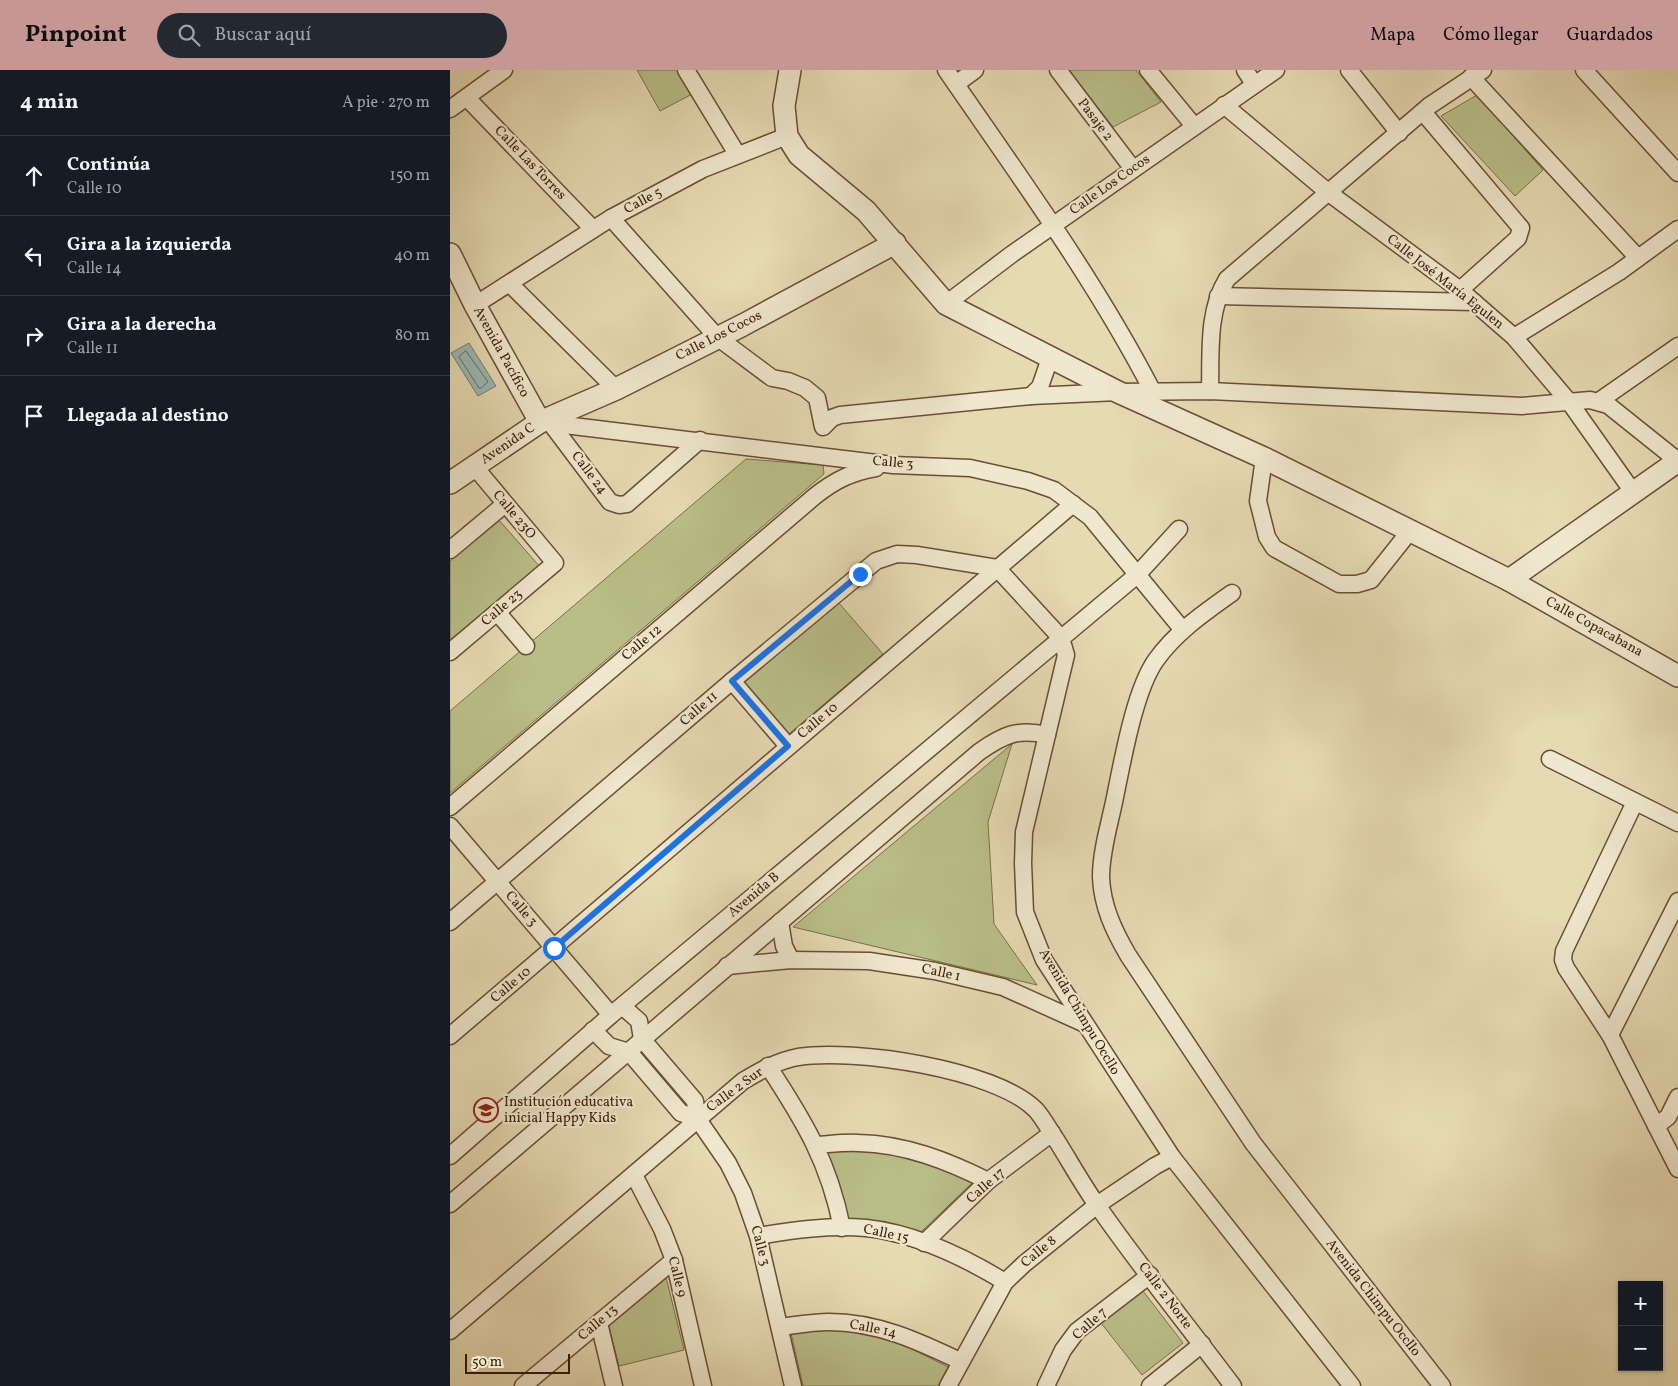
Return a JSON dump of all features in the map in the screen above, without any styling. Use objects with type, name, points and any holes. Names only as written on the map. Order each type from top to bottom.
[{"type":"street","points":[[450,109],[504,70]]},
{"type":"street","points":[[686,70],[737,154]]},
{"type":"street","points":[[946,70],[1094,286],[1123,334],[1153,392]]},
{"type":"street","points":[[956,84],[975,70]]},
{"type":"street","name":"Pasaje 2","points":[[1058,70],[1133,169]]},
{"type":"street","points":[[1148,70],[1194,126]]},
{"type":"street","points":[[1244,70],[1254,84]]},
{"type":"street","name":"Calle Los Cocos","points":[[946,304],[1052,225],[1276,70]]},
{"type":"street","points":[[1349,70],[1399,133]]},
{"type":"street","points":[[1584,70],[1678,174]]},
{"type":"street","points":[[789,71],[784,106],[787,136],[799,155],[866,212],[895,243],[946,304]]},
{"type":"street","points":[[1210,391],[1212,330],[1218,296],[1228,279],[1423,112],[1477,74],[1638,258]]},
{"type":"street","name":"Calle Las Torres","points":[[467,98],[593,228]]},
{"type":"street","name":"Calle José María Egulen","points":[[1224,105],[1329,193],[1460,290],[1514,337],[1570,403],[1633,492]]},
{"type":"street","points":[[1423,112],[1521,228],[1518,238],[1460,290]]},
{"type":"street","name":"Calle 5","points":[[475,305],[510,284],[593,228],[703,169],[737,154],[787,136]]},
{"type":"street","points":[[612,218],[717,337],[772,378],[788,381],[805,388],[817,398],[824,427],[827,457],[836,480]]},
{"type":"street","points":[[1514,337],[1638,258],[1678,229]]},
{"type":"street","name":"Calle Los Cocos","points":[[546,424],[743,325],[895,243]]},
{"type":"street","name":"Avenida Pacífico","points":[[450,254],[475,305],[546,424]]},
{"type":"street","points":[[510,284],[616,389]]},
{"type":"street","points":[[1218,296],[1474,302]]},
{"type":"street","name":"Calle Copacabana","points":[[946,304],[1118,392],[1264,458],[1509,580],[1678,676]]},
{"type":"street","points":[[1599,401],[1678,346]]},
{"type":"street","points":[[1031,396],[1040,387],[1050,358]]},
{"type":"street","points":[[824,427],[832,418],[840,415],[1031,396],[1118,392],[1210,391],[1522,406],[1590,400],[1608,405],[1678,461],[1509,580]]},
{"type":"street","name":"Calle 3","points":[[546,424],[700,440],[893,465],[970,468],[1004,474],[1054,490],[1090,517],[1182,629]]},
{"type":"street","name":"Calle 24","points":[[546,424],[610,502],[619,505],[628,504],[700,440]]},
{"type":"street","name":"Avenida C","points":[[450,483],[474,466],[546,424]]},
{"type":"street","points":[[1264,458],[1258,501],[1268,537],[1274,548],[1339,584],[1357,584],[1371,580],[1410,531]]},
{"type":"street","name":"Calle 12","points":[[450,807],[836,480],[858,470],[893,465]]},
{"type":"street","name":"Calle 23O","points":[[474,466],[555,563]]},
{"type":"street","points":[[450,550],[505,504]]},
{"type":"street","name":"Calle 10","points":[[450,1036],[1073,504]]},
{"type":"street","points":[[997,568],[1061,638],[1137,575],[1179,529]]},
{"type":"street","name":"Calle 11","points":[[450,922],[732,681],[876,561],[897,554],[917,554],[997,568]]},
{"type":"street","name":"Calle 23","points":[[450,652],[555,563]]},
{"type":"street","name":"Avenida Chimpu Occllo","points":[[1232,593],[1182,629],[1155,661],[1141,692],[1126,746],[1104,850],[1102,877],[1105,901],[1113,929],[1253,1143],[1442,1386]]},
{"type":"street","points":[[497,612],[526,646]]},
{"type":"street","name":"Avenida Chimpu Occllo","points":[[1061,638],[1066,655],[1024,832],[1025,912],[1044,960],[1083,1023],[1172,1156],[1352,1386]]},
{"type":"street","name":"Avenida B","points":[[450,1156],[616,1011],[1061,638]]},
{"type":"street","points":[[732,681],[788,746]]},
{"type":"street","points":[[450,1204],[972,758],[996,740],[1012,733],[1029,731],[1047,735]]},
{"type":"street","points":[[1550,759],[1678,823]]},
{"type":"street","points":[[1635,802],[1564,951],[1562,960],[1610,1035],[1678,1169]]},
{"type":"street","name":"Calle 3","points":[[450,826],[554,948],[616,1011],[639,1021],[642,1039],[695,1101],[698,1118],[728,1164],[743,1193],[758,1236],[793,1386]]},
{"type":"street","points":[[1610,1035],[1678,901]]},
{"type":"street","points":[[780,922],[784,946],[791,960]]},
{"type":"street","name":"Calle 1","points":[[727,966],[791,960],[869,960],[935,971],[1003,987],[1083,1023]]},
{"type":"street","points":[[594,1030],[609,1046],[629,1052],[681,1114],[698,1118]]},
{"type":"street","name":"Calle 2 Sur","points":[[450,1331],[634,1175],[698,1118],[743,1082],[768,1066],[797,1057],[829,1055],[894,1061],[940,1069],[983,1081],[1016,1094],[1036,1111],[1097,1205]]},
{"type":"street","points":[[768,1066],[817,1145],[835,1194],[842,1228]]},
{"type":"street","points":[[1656,1126],[1668,1117],[1678,1097]]},
{"type":"street","name":"Calle 17","points":[[924,1243],[988,1181],[1052,1133]]},
{"type":"street","points":[[817,1145],[860,1142],[910,1150],[948,1161],[988,1181]]},
{"type":"street","name":"Calle 8","points":[[948,1386],[1005,1282],[1024,1264],[1097,1205],[1172,1156]]},
{"type":"street","name":"Calle 9","points":[[634,1175],[662,1229],[674,1260],[703,1386]]},
{"type":"street","name":"Calle 2 Norte","points":[[1097,1205],[1233,1386]]},
{"type":"street","name":"Calle 15","points":[[758,1236],[805,1228],[842,1228],[892,1232],[974,1263],[1005,1282]]},
{"type":"street","name":"Calle 13","points":[[523,1386],[674,1260]]},
{"type":"street","name":"Calle 7","points":[[1046,1386],[1063,1350],[1077,1331],[1150,1275]]},
{"type":"street","name":"Calle 14","points":[[780,1327],[829,1322],[867,1326],[905,1335],[960,1361]]},
{"type":"street","points":[[599,1323],[614,1386]]},
{"type":"street","points":[[1150,1386],[1202,1344]]},
{"type":"green space","points":[[637,70],[681,70],[694,93],[660,111]]},
{"type":"green space","points":[[1069,70],[1136,70],[1161,102],[1113,127]]},
{"type":"green space","points":[[1477,95],[1543,170],[1515,196],[1441,116]]},
{"type":"green space","points":[[746,459],[823,465],[824,474],[450,793],[450,711]]},
{"type":"green space","points":[[499,520],[540,567],[450,642],[450,561]]},
{"type":"green space","points":[[838,602],[883,654],[789,734],[744,682]]},
{"type":"green space","points":[[1012,744],[988,822],[994,924],[1037,985],[793,927]]},
{"type":"green space","points":[[872,1150],[931,1161],[974,1181],[920,1233],[848,1220],[827,1151]]},
{"type":"green space","points":[[665,1273],[684,1350],[619,1366],[608,1323]]},
{"type":"green space","points":[[1143,1291],[1183,1343],[1142,1375],[1101,1323]]},
{"type":"green space","points":[[845,1328],[900,1343],[948,1367],[938,1386],[803,1386],[791,1333]]},
{"type":"water","points":[[469,343],[496,386],[478,396],[451,353]]},
{"type":"place","name":"Institución educativa inicial Happy Kids","points":[[486,1110]]},
{"type":"route","points":[[554,948],[788,746],[732,681],[860,574]]}]
